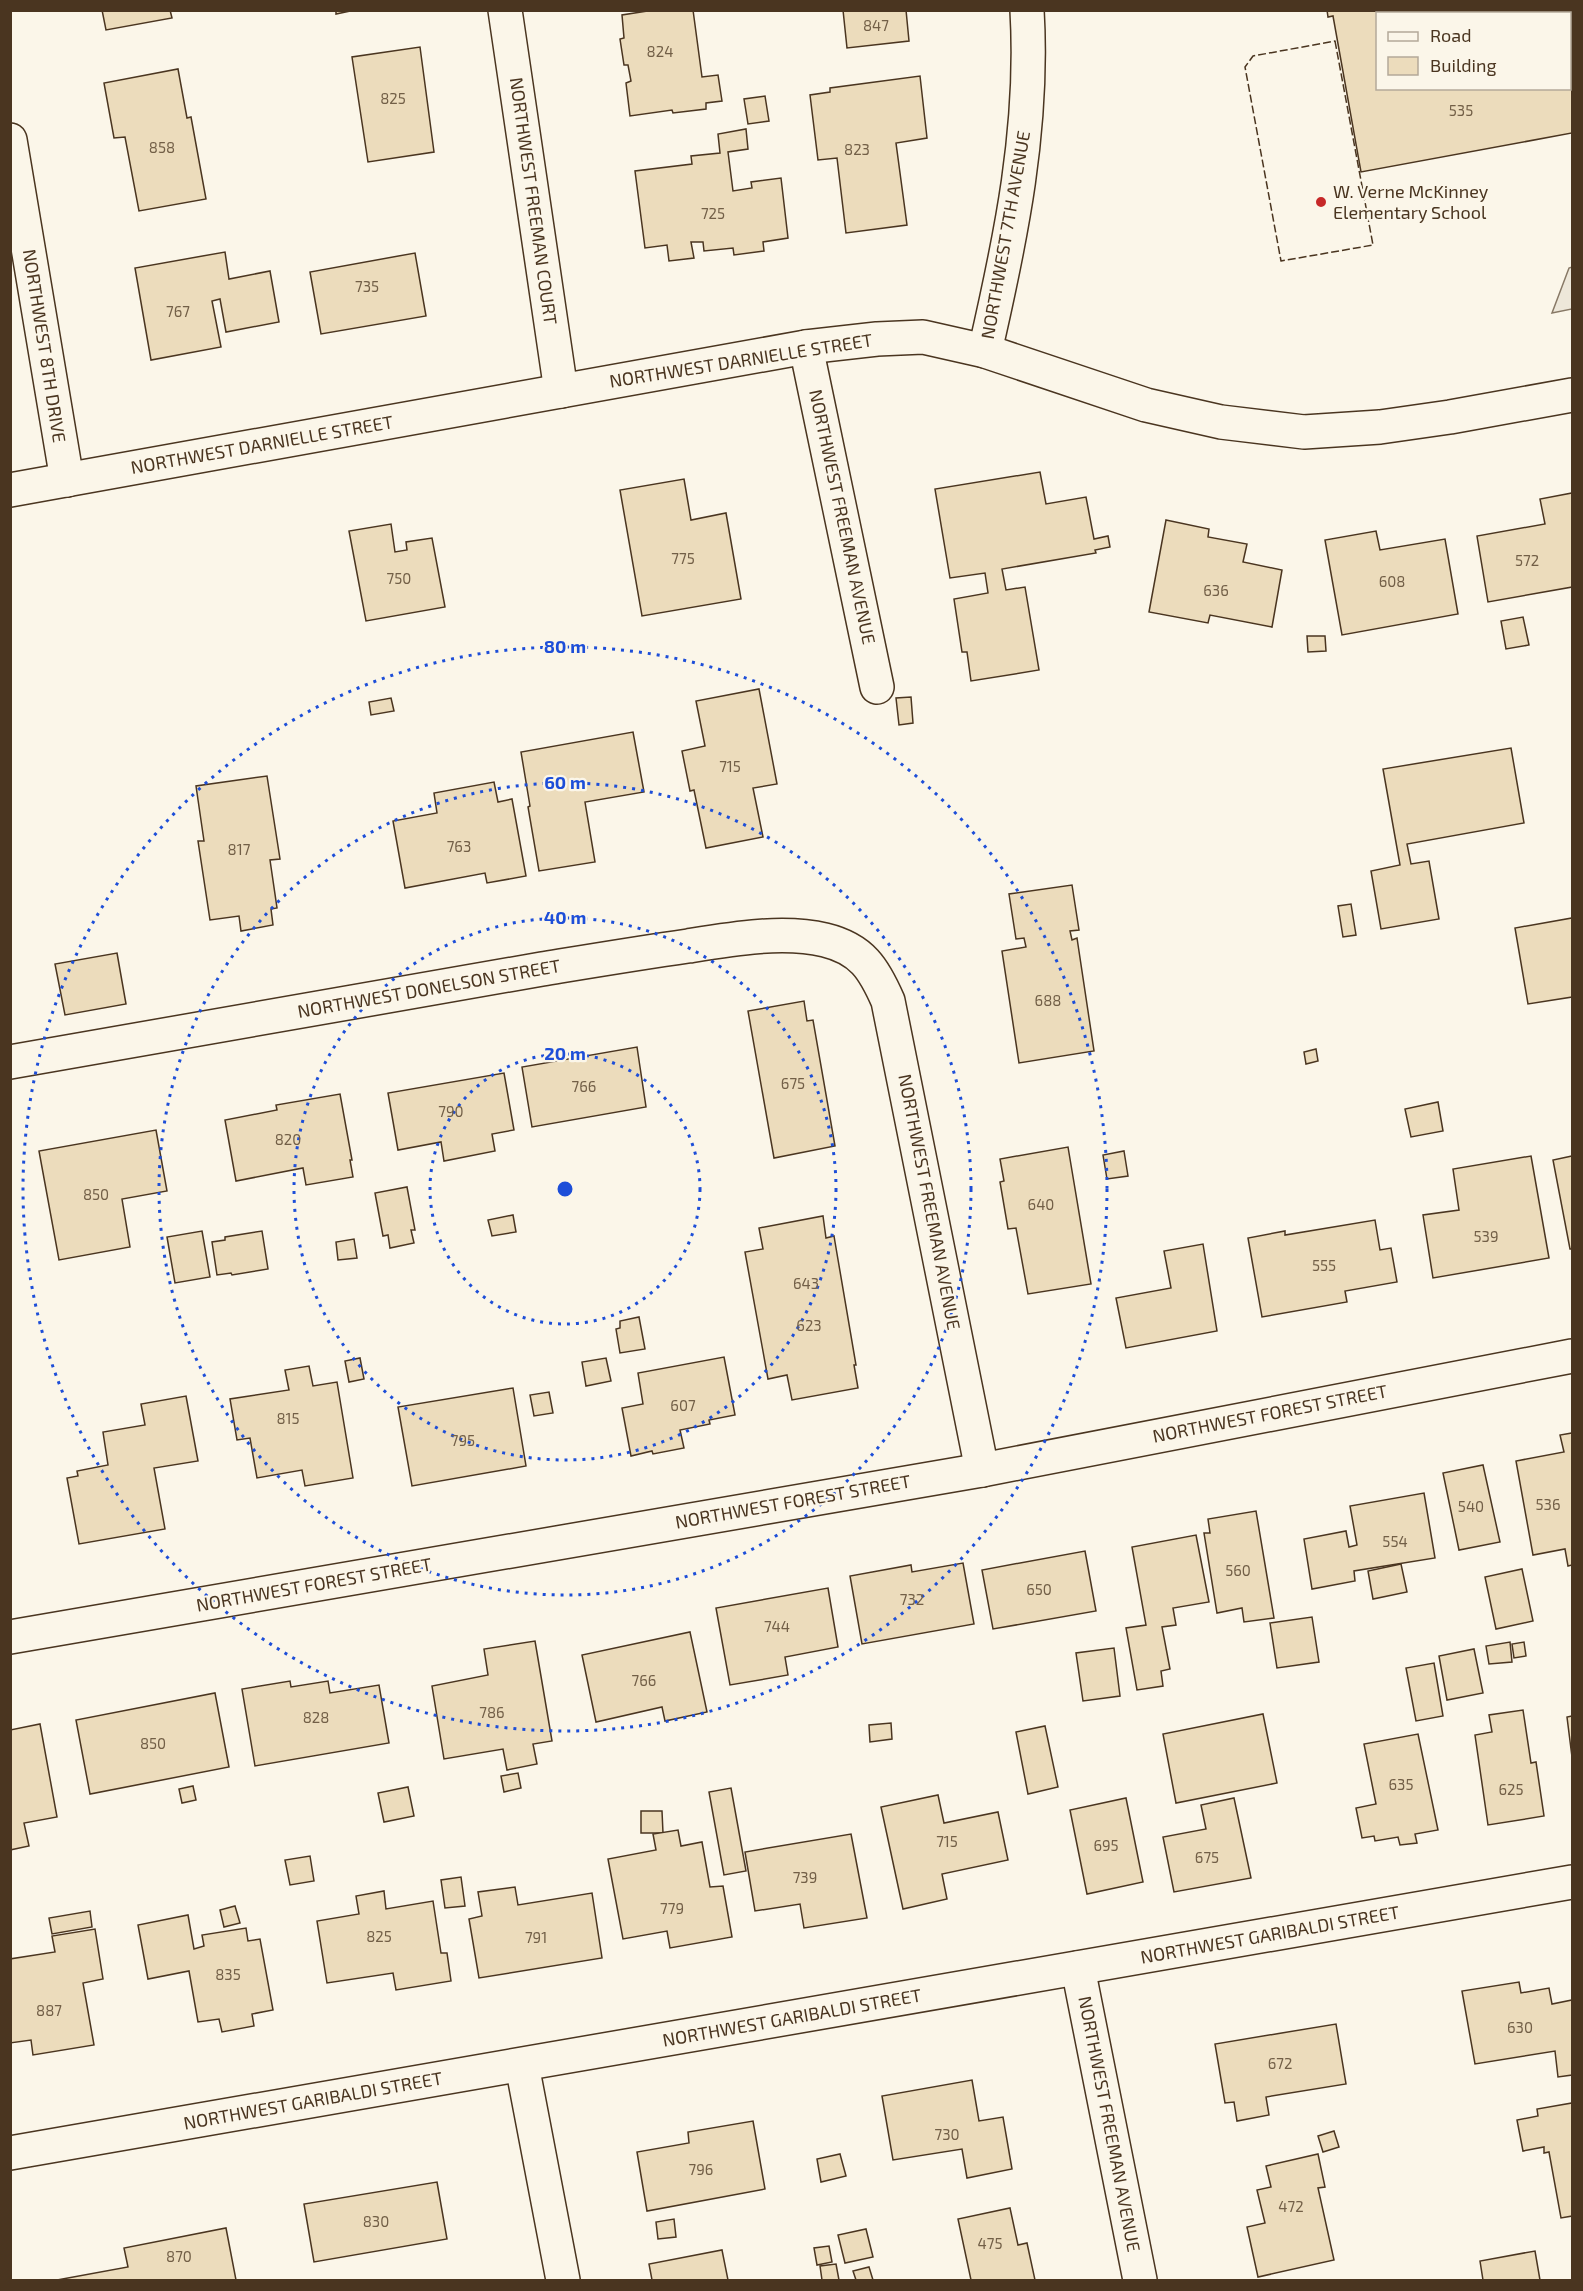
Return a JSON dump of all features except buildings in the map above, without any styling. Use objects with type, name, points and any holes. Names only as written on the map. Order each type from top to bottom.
[{"type":"street","name":"NORTHWEST FREEMAN COURT","points":[[505,10],[561,391]]},
{"type":"street","name":"NORTHWEST 7TH AVENUE","points":[[986,351],[1023,164],[1030,63],[1027,10]]},
{"type":"street","name":"NORTHWEST 8TH DRIVE","points":[[10,140],[66,480]]},
{"type":"street","name":"NORTHWEST DARNIELLE STREET","points":[[10,490],[806,347],[877,339],[922,337],[986,351],[1146,405],[1221,422],[1304,432],[1380,427],[1572,395]]},
{"type":"street","name":"NORTHWEST FREEMAN AVENUE","points":[[806,347],[877,687]]},
{"type":"street","name":"NORTHWEST DONELSON STREET","points":[[10,1062],[618,956],[738,938],[803,936],[826,940],[848,948]]},
{"type":"street","name":"NORTHWEST FREEMAN AVENUE","points":[[848,948],[866,961],[877,977],[888,1001],[982,1470]]},
{"type":"street","name":"NORTHWEST FOREST STREET","points":[[10,1637],[982,1470],[1572,1356]]},
{"type":"street","name":"NORTHWEST GARIBALDI STREET","points":[[10,2153],[1572,1882]]},
{"type":"street","name":"NORTHWEST FREEMAN AVENUE","points":[[1078,1968],[1140,2280]]},
{"type":"street","points":[[522,2065],[563,2280]]},
{"type":"shaded area","points":[[1572,267],[1572,309],[1552,313],[1569,268]]},
{"type":"fence","points":[[1335,41],[1373,245],[1281,261],[1245,67],[1253,56],[1335,41]]},
{"type":"place","name":"W. Verne McKinney Elementary School","points":[[1321,202]]}]
